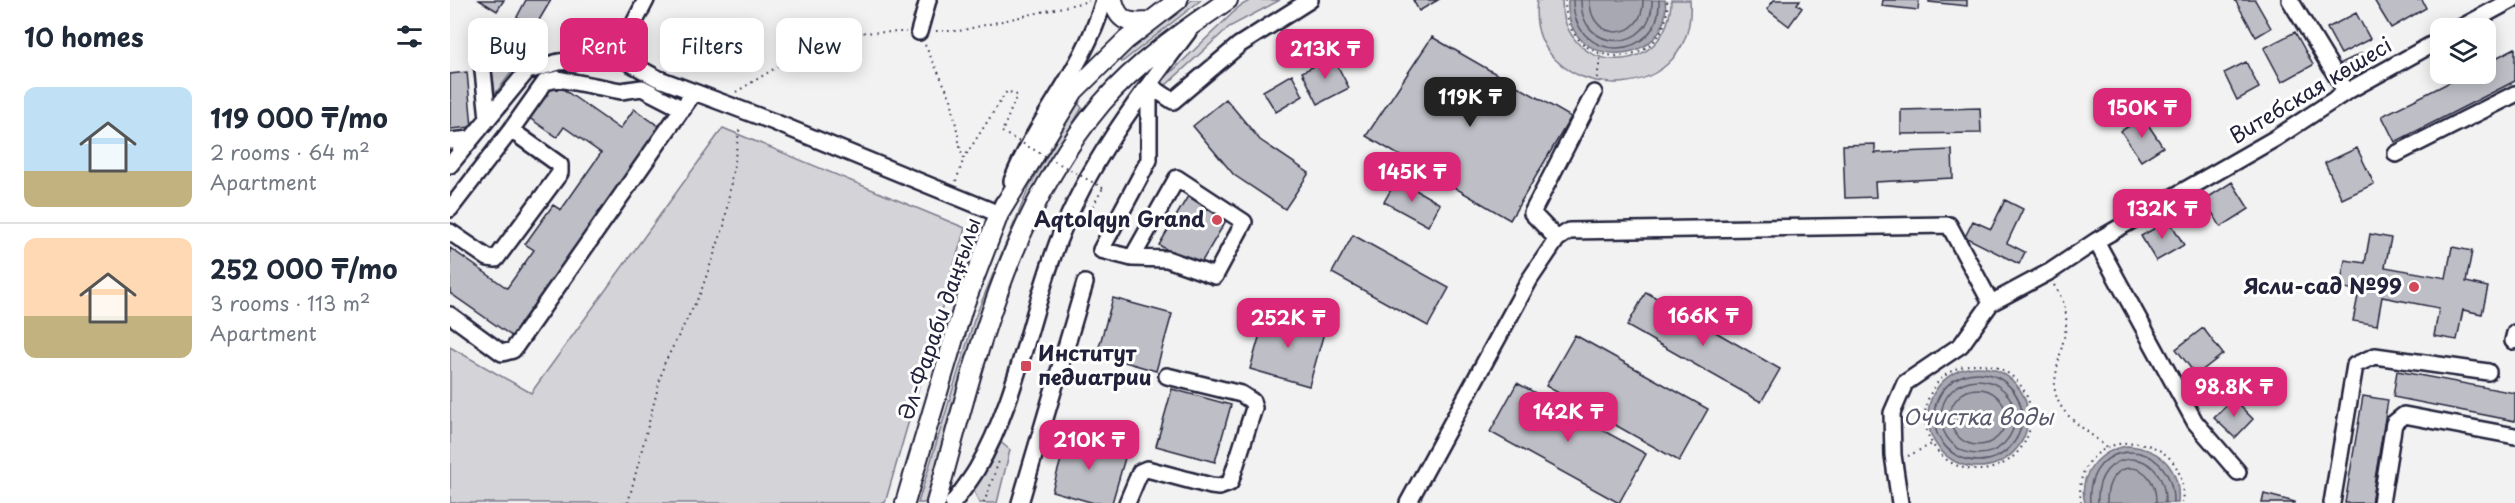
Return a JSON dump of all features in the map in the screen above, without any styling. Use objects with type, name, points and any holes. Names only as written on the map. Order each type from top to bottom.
[{"type":"main road","points":[[1113,0],[1116,14],[1122,20],[1131,23],[1148,22]]},
{"type":"main road","name":"Әл-Фараби даңғылы","points":[[905,503],[963,308],[999,214],[1074,91],[1097,67],[1148,22],[1178,0]]},
{"type":"main road","points":[[936,503],[954,435],[995,302],[1014,250],[1048,184],[1078,135],[1102,102],[1154,55],[1228,0]]},
{"type":"street","points":[[637,18],[646,0]]},
{"type":"street","points":[[919,32],[928,0]]},
{"type":"street","points":[[646,72],[999,214],[1033,135],[1090,43],[1104,0]]},
{"type":"street","points":[[1149,85],[1173,101],[1239,45],[1310,0]]},
{"type":"street","points":[[2290,0],[2346,92]]},
{"type":"street","points":[[2479,18],[2512,0]]},
{"type":"street","points":[[953,503],[977,468],[1002,414],[1059,238],[1087,179],[1118,127],[1195,23]]},
{"type":"street","name":"Витебская көшесі","points":[[1991,303],[2050,271],[2096,241],[2276,138],[2346,92],[2430,45]]},
{"type":"street","points":[[483,72],[488,118]]},
{"type":"street","points":[[450,165],[526,72]]},
{"type":"street","points":[[450,209],[545,82],[552,79],[621,91],[642,88],[683,109]]},
{"type":"street","points":[[1132,258],[1177,178],[1244,222],[1215,276],[1167,259],[1132,258],[1101,250],[1149,160],[1149,85]]},
{"type":"street","points":[[450,315],[501,353],[513,350],[694,92]]},
{"type":"street","points":[[1557,238],[1532,213],[1594,93]]},
{"type":"street","points":[[2396,154],[2515,94]]},
{"type":"street","points":[[450,232],[488,258],[496,259],[560,173],[560,165],[511,130]]},
{"type":"street","points":[[450,141],[471,139]]},
{"type":"street","points":[[1408,503],[1530,279],[1557,238],[1569,231],[1949,225],[1991,303],[1960,345],[1905,383],[1892,412],[1893,455],[1900,503]]},
{"type":"street","points":[[2096,241],[2195,422],[2238,472]]},
{"type":"street","points":[[1020,503],[1085,283]]},
{"type":"street","points":[[2332,503],[2355,365],[2375,356],[2487,372]]},
{"type":"street","points":[[1127,503],[1140,472],[1147,469],[1211,486],[1219,487],[1230,483],[1254,408],[1252,400],[1241,394],[1167,376]]},
{"type":"street","points":[[2381,503],[2394,423],[2404,416],[2515,436]]},
{"type":"path","points":[[721,102],[833,33],[959,31],[1091,0]]},
{"type":"path","points":[[1565,0],[1567,20],[1576,36],[1588,47],[1601,54],[1614,57],[1634,54],[1653,41],[1666,20],[1667,0]]},
{"type":"path","points":[[919,32],[951,99],[964,158]]},
{"type":"path","points":[[1594,93],[1601,54]]},
{"type":"path","points":[[950,194],[964,158],[1007,91],[1017,95],[1002,132],[1103,188],[1083,223]]},
{"type":"path","points":[[627,503],[664,364],[700,294],[724,226],[743,110]]},
{"type":"path","points":[[2050,271],[2052,282],[2066,302],[2068,317],[2054,383],[2056,395],[2075,423],[2106,448]]},
{"type":"path","points":[[1975,363],[1992,365],[2020,383],[2028,400],[2031,425],[2026,441],[2006,462],[1982,470],[1958,466],[1944,458],[1932,444],[1927,429],[1927,404],[1934,386],[1950,372],[1975,363]]},
{"type":"path","points":[[2081,503],[2080,487],[2084,473],[2092,460],[2106,448],[2120,443],[2136,442],[2161,451],[2178,472],[2183,490],[2181,503]]},
{"type":"path","points":[[1893,455],[1909,456],[1932,444]]},
{"type":"shaded area","points":[[1192,0],[1201,0],[1122,62],[1118,59]]},
{"type":"shaded area","points":[[1251,0],[1280,0],[1229,27],[1165,86],[1162,81],[1240,6]]},
{"type":"shaded area","points":[[1537,0],[1562,0],[1567,26],[1579,44],[1597,56],[1616,59],[1636,56],[1654,44],[1666,26],[1671,0],[1690,0],[1685,38],[1668,64],[1641,79],[1611,83],[1581,77],[1556,60],[1540,35]]},
{"type":"shaded area","points":[[492,72],[512,72],[495,94]]},
{"type":"shaded area","points":[[1078,103],[1082,108],[1034,189],[979,320],[925,503],[918,503],[974,320],[1030,185]]},
{"type":"shaded area","points":[[723,128],[965,228],[885,503],[450,503],[450,347],[531,393]]},
{"type":"shaded area","points":[[998,440],[1010,450],[997,503],[979,503],[972,486]]},
{"type":"water","points":[[1568,0],[1665,0],[1663,22],[1653,39],[1637,49],[1618,53],[1599,51],[1582,41],[1571,24]]},
{"type":"water","name":"Очистка воды","points":[[1978,367],[2006,375],[2020,389],[2028,417],[2020,445],[2006,459],[1978,467],[1950,459],[1936,445],[1928,417],[1936,389],[1950,375]]},
{"type":"water","name":"Очистка воды","points":[[2127,446],[2150,451],[2166,462],[2176,480],[2178,503],[2085,503],[2083,492],[2085,482],[2093,465],[2108,453]]},
{"type":"building","points":[[479,0],[504,0],[497,11]]},
{"type":"building","points":[[526,0],[551,0],[540,18],[517,17]]},
{"type":"building","points":[[1413,0],[1438,0],[1419,11]]},
{"type":"building","points":[[1774,0],[1800,0],[1797,4],[1802,8],[1789,26],[1767,9]]},
{"type":"building","points":[[1883,0],[1919,0],[1918,10],[1882,6]]},
{"type":"building","points":[[1929,0],[1967,0],[1967,6],[1929,2]]},
{"type":"building","points":[[2235,0],[2255,0],[2271,28],[2256,37]]},
{"type":"building","points":[[2374,0],[2422,0],[2426,8],[2391,28]]},
{"type":"building","points":[[2356,13],[2370,39],[2341,54],[2327,28]]},
{"type":"building","points":[[2295,32],[2313,65],[2282,82],[2264,48]]},
{"type":"building","points":[[1432,37],[1571,117],[1510,220],[1366,136]]},
{"type":"building","points":[[2515,48],[2515,81],[2395,142],[2382,116],[2446,84],[2496,84],[2496,58]]},
{"type":"building","points":[[2362,53],[2367,64],[2341,78],[2335,66]]},
{"type":"building","points":[[1333,57],[1349,88],[1318,104],[1302,72]]},
{"type":"building","points":[[2246,62],[2259,88],[2237,100],[2224,73]]},
{"type":"building","points":[[467,72],[472,127],[450,129],[450,74]]},
{"type":"building","points":[[1292,74],[1303,96],[1276,112],[1263,91]]},
{"type":"building","points":[[550,80],[620,129],[634,109],[660,127],[513,337],[450,293],[450,248],[507,288],[534,250],[525,244],[553,205],[561,210],[601,153],[564,127],[557,137],[525,115]]},
{"type":"building","points":[[1226,99],[1260,140],[1309,173],[1285,209],[1234,175],[1193,126]]},
{"type":"building","points":[[1980,108],[1981,133],[1901,134],[1901,110]]},
{"type":"building","points":[[2143,117],[2163,147],[2141,161],[2121,131]]},
{"type":"building","points":[[1875,144],[1875,153],[1952,150],[1953,178],[1875,182],[1876,197],[1845,198],[1843,145]]},
{"type":"building","points":[[2357,148],[2374,184],[2342,199],[2325,163]]},
{"type":"building","points":[[1397,179],[1440,204],[1428,226],[1384,202]]},
{"type":"building","points":[[2232,182],[2249,209],[2221,227],[2204,200]]},
{"type":"building","points":[[1188,196],[1227,219],[1198,268],[1159,245]]},
{"type":"building","points":[[2005,200],[2023,209],[2007,243],[2025,252],[2019,264],[1965,237],[1973,221],[1991,229]]},
{"type":"building","points":[[2169,220],[2184,245],[2156,261],[2141,236]]},
{"type":"building","name":"Ясли-сад №99","points":[[2370,234],[2391,238],[2385,267],[2446,278],[2452,247],[2472,251],[2466,282],[2488,287],[2482,314],[2463,310],[2457,340],[2434,336],[2439,308],[2382,297],[2377,325],[2353,321],[2359,291],[2340,287],[2345,260],[2365,263]]},
{"type":"building","points":[[1353,235],[1449,288],[1428,326],[1332,273]]},
{"type":"building","points":[[1646,292],[1780,369],[1761,402],[1627,326]]},
{"type":"building","points":[[1113,298],[1172,314],[1156,371],[1097,354]]},
{"type":"building","points":[[1266,313],[1325,329],[1309,386],[1250,369]]},
{"type":"building","points":[[2203,328],[2223,354],[2196,375],[2176,349]]},
{"type":"building","points":[[1575,335],[1708,409],[1679,461],[1546,386]]},
{"type":"building","points":[[2397,371],[2515,393],[2515,421],[2393,397]]},
{"type":"building","points":[[1517,383],[1646,454],[1619,503],[1490,432]]},
{"type":"building","points":[[1172,389],[1231,405],[1215,462],[1156,446]]},
{"type":"building","points":[[2363,396],[2388,400],[2371,503],[2345,503]]},
{"type":"building","points":[[2233,399],[2253,419],[2235,438],[2214,418]]},
{"type":"building","points":[[1068,435],[1127,451],[1112,503],[1094,503],[1052,491]]},
{"type":"building","points":[[2264,494],[2295,502],[2295,503],[2262,503]]},
{"type":"place","name":"Aqtolqyn Grand","points":[[1217,220]]},
{"type":"place","name":"Ясли-сад №99","points":[[2414,287]]},
{"type":"place","name":"Институт педиатрии","points":[[1026,366]]}]
